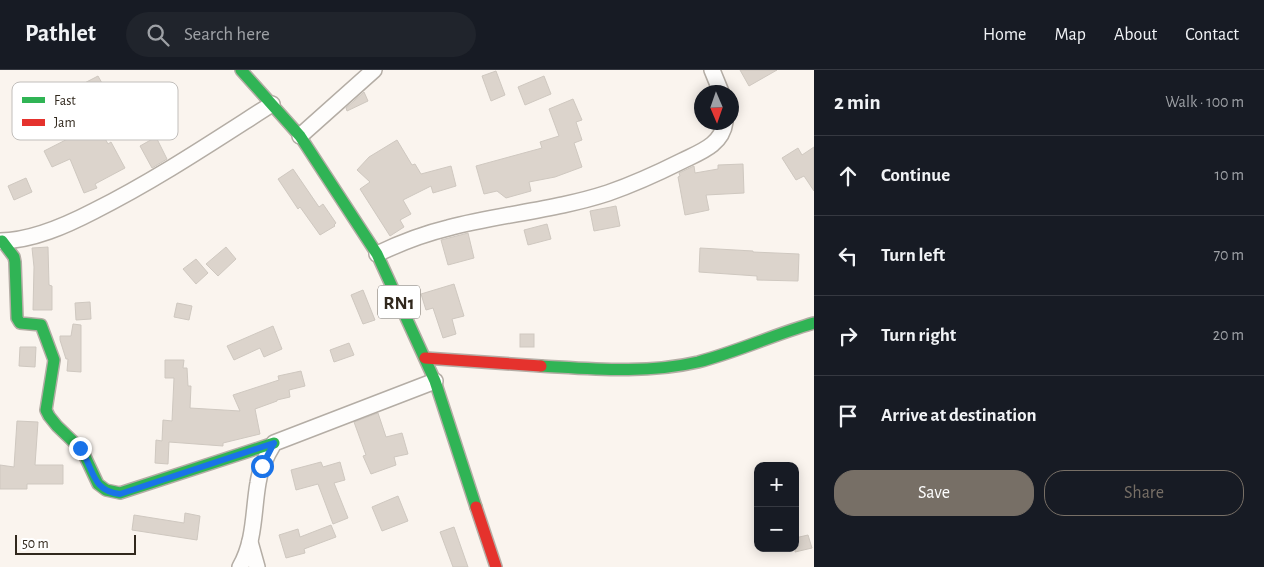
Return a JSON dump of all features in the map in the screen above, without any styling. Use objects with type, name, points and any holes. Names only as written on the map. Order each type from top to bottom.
[{"type":"main road","name":"RN1","points":[[241,70],[300,136],[377,254],[425,358],[496,567]]},
{"type":"main road","points":[[1,241],[14,257],[17,318],[20,323],[40,325],[43,328],[54,360],[46,410],[49,418],[80,448],[86,457],[94,478],[101,488],[110,493],[120,494],[274,443]]},
{"type":"main road","points":[[425,358],[637,371],[697,362],[814,323]]},
{"type":"street","points":[[300,136],[374,70]]},
{"type":"street","points":[[712,70],[718,85]]},
{"type":"street","points":[[1,241],[12,241],[66,225],[134,191],[272,104]]},
{"type":"street","points":[[377,254],[413,237],[449,227],[570,203],[608,193],[657,174],[709,148],[720,138],[722,130]]},
{"type":"street","points":[[240,567],[247,555],[250,542],[262,466],[274,443],[434,382]]},
{"type":"street","points":[[250,542],[257,567]]},
{"type":"building","points":[[740,70],[777,70],[749,86]]},
{"type":"building","points":[[496,71],[505,95],[491,101],[482,76]]},
{"type":"building","points":[[98,76],[101,82],[86,82]]},
{"type":"building","points":[[544,76],[551,94],[525,105],[518,87]]},
{"type":"building","points":[[364,92],[368,101],[347,111],[346,108]]},
{"type":"building","points":[[573,99],[582,120],[576,122],[582,140],[574,143],[582,167],[555,177],[529,182],[531,191],[506,198],[497,191],[484,194],[476,166],[542,148],[540,142],[559,136],[549,109]]},
{"type":"building","points":[[66,140],[106,140],[108,144],[111,142],[125,168],[95,184],[97,188],[84,193],[70,159],[52,167],[44,151]]},
{"type":"building","points":[[151,140],[158,140],[167,159],[152,168],[140,146]]},
{"type":"building","points":[[397,140],[412,165],[415,164],[421,174],[451,166],[456,186],[433,193],[431,186],[403,200],[411,214],[400,220],[404,227],[390,236],[360,189],[370,182],[357,170],[369,157]]},
{"type":"building","points":[[814,147],[814,191],[804,176],[796,180],[782,158],[798,148],[802,155]]},
{"type":"building","points":[[743,164],[744,193],[706,195],[709,210],[685,215],[678,177],[680,176],[679,173],[694,166],[695,173],[718,169],[718,165]]},
{"type":"building","points":[[293,169],[319,207],[323,204],[336,223],[335,226],[320,235],[300,207],[298,209],[278,179]]},
{"type":"building","points":[[26,178],[32,192],[14,200],[8,186]]},
{"type":"building","points":[[616,206],[620,226],[594,231],[590,211]]},
{"type":"building","points":[[547,224],[551,239],[528,245],[524,230]]},
{"type":"building","points":[[468,233],[474,258],[448,265],[441,240]]},
{"type":"building","points":[[48,247],[49,285],[52,286],[52,310],[33,310],[34,267],[32,248]]},
{"type":"building","points":[[226,247],[236,259],[218,276],[206,264]]},
{"type":"building","points":[[700,248],[799,254],[798,281],[757,280],[757,276],[699,272]]},
{"type":"building","points":[[196,259],[208,273],[196,284],[183,269]]},
{"type":"building","points":[[454,284],[464,316],[452,319],[456,334],[443,338],[433,308],[426,310],[421,294]]},
{"type":"building","points":[[363,290],[375,320],[363,324],[351,295]]},
{"type":"building","points":[[90,302],[91,319],[76,320],[75,303]]},
{"type":"building","points":[[177,303],[192,306],[189,320],[174,317]]},
{"type":"building","points":[[73,324],[81,325],[81,372],[67,371],[68,359],[66,359],[60,340],[60,336],[71,336]]},
{"type":"building","points":[[273,326],[282,349],[264,357],[260,348],[234,360],[227,346]]},
{"type":"building","points":[[520,334],[534,334],[534,347],[520,347]]},
{"type":"building","points":[[349,343],[354,355],[334,362],[330,350]]},
{"type":"building","points":[[20,347],[36,347],[35,367],[19,366]]},
{"type":"building","points":[[165,360],[184,360],[183,368],[187,368],[188,386],[191,386],[190,408],[240,411],[233,395],[279,380],[278,376],[301,371],[305,386],[289,390],[290,397],[255,409],[260,434],[223,443],[223,446],[169,442],[168,464],[155,463],[156,440],[162,441],[163,420],[172,421],[174,378],[165,378]]},
{"type":"building","points":[[378,413],[386,437],[402,433],[408,454],[394,457],[396,465],[371,474],[363,456],[366,455],[354,422]]},
{"type":"building","points":[[17,421],[38,422],[35,465],[63,465],[63,484],[27,484],[27,489],[0,489],[0,465],[14,467]]},
{"type":"building","points":[[321,462],[323,467],[340,462],[345,480],[334,483],[348,518],[333,524],[318,484],[296,490],[291,470]]},
{"type":"building","points":[[398,496],[408,521],[382,531],[372,507]]},
{"type":"building","points":[[185,513],[200,516],[197,540],[132,530],[134,515],[184,523]]},
{"type":"building","points":[[331,525],[336,537],[304,549],[305,553],[286,558],[279,535],[298,529],[300,537]]},
{"type":"building","points":[[454,527],[468,567],[453,567],[440,532]]},
{"type":"building","points":[[808,535],[812,548],[799,551],[799,537]]},
{"type":"traffic: fast","points":[[241,70],[300,136],[377,254],[435,381],[476,507]]},
{"type":"traffic: fast","points":[[2,241],[14,257],[15,262],[17,318],[20,323],[41,325],[54,360],[46,410],[57,426],[82,450],[98,484],[106,490],[120,493],[274,443]]},
{"type":"traffic: fast","points":[[541,366],[620,370],[678,366],[713,358],[814,323]]},
{"type":"traffic: jam","points":[[425,358],[541,366]]},
{"type":"traffic: jam","points":[[476,507],[496,567]]},
{"type":"route","points":[[80,448],[86,457],[94,478],[101,488],[110,493],[120,494],[274,443],[262,466]]}]
